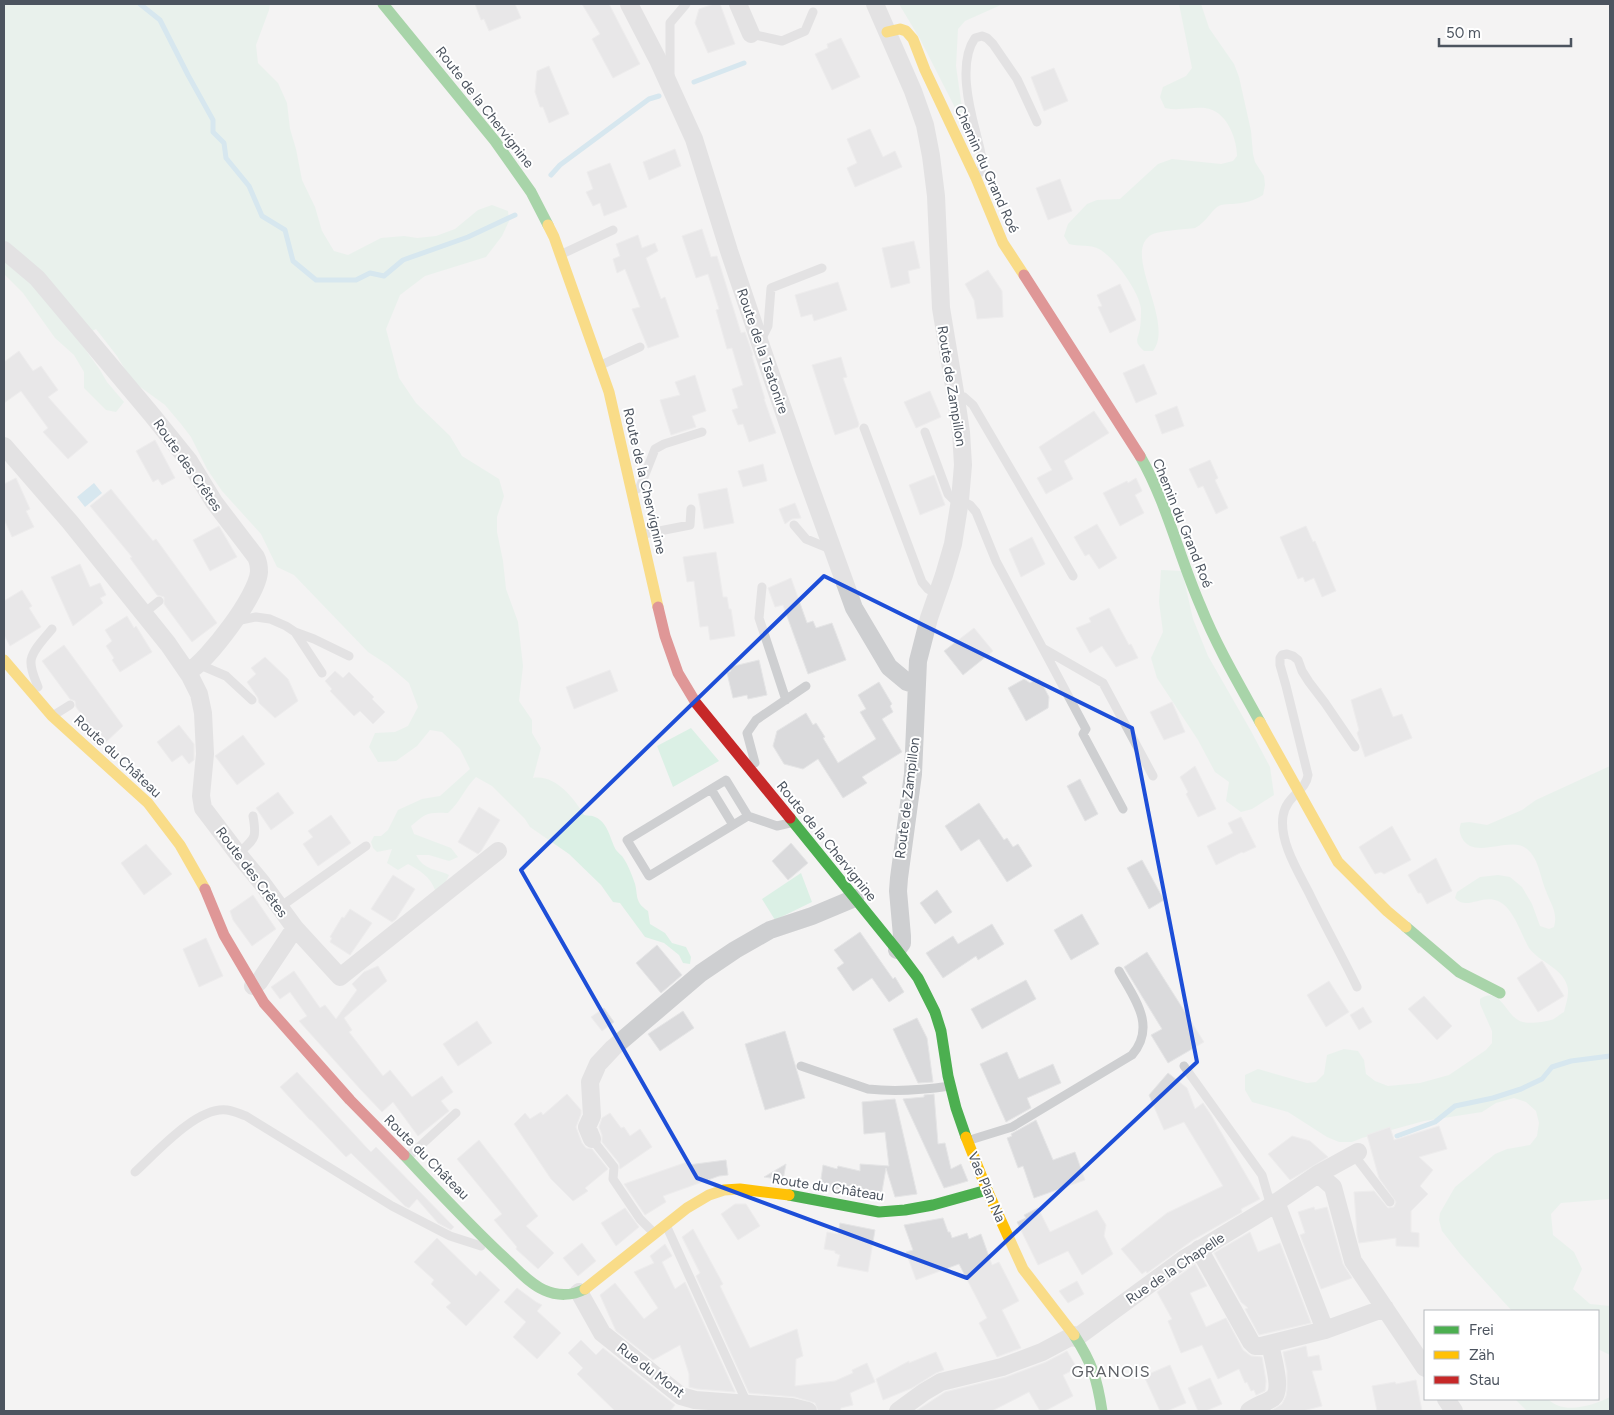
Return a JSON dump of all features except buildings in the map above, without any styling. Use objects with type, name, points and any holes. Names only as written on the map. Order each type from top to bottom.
[{"type":"street","name":"Route de la Chervignine","points":[[383,4],[495,141],[525,183],[544,215],[609,392],[665,636],[678,673],[696,702],[897,950]]},
{"type":"street","name":"Route de la Tsatonire","points":[[628,4],[658,60],[694,140],[760,343],[854,608],[889,667],[907,682],[916,685]]},
{"type":"street","points":[[738,4],[751,34]]},
{"type":"street","name":"Route de Zampillon","points":[[874,4],[913,91],[925,125],[931,156],[936,196],[940,308],[956,396],[963,465],[953,544],[920,652],[916,685],[913,774],[898,891],[902,940],[897,950]]},
{"type":"street","name":"Chemin du Grand Roé","points":[[887,32],[900,29],[906,31],[912,39],[976,178],[1003,243],[1144,462],[1166,513],[1200,606],[1216,641],[1338,862],[1387,911],[1459,972],[1500,993]]},
{"type":"street","name":"Route des Crêtes","points":[[4,250],[37,278],[152,415],[192,466],[218,508],[253,552],[259,567],[257,579],[225,634],[193,668]]},
{"type":"street","name":"Route des Crêtes","points":[[4,446],[57,506],[144,614],[193,668],[203,713],[205,749],[202,805],[294,928],[340,978],[498,851]]},
{"type":"street","name":"Route du Château","points":[[4,660],[52,716],[148,802],[180,846],[206,891],[224,934],[264,1003],[350,1100],[498,1252],[544,1290],[558,1294],[579,1292],[687,1208],[704,1197],[724,1190],[751,1189],[879,1212],[891,1212],[951,1201],[987,1190]]},
{"type":"street","points":[[592,1139],[587,1127],[592,1116],[590,1082],[598,1064],[613,1048],[701,974],[735,950],[770,930],[812,916],[855,898]]},
{"type":"street","name":"Route des Crêtes","points":[[253,986],[259,982],[294,928]]},
{"type":"street","name":"Vae Plan Na","points":[[897,950],[918,978],[935,1012],[941,1031],[950,1086],[962,1127],[987,1190],[1024,1269],[1066,1323],[1094,1371],[1102,1411]]},
{"type":"street","name":"Rue de la Chapelle","points":[[1075,1337],[1199,1249],[1274,1204],[1318,1174],[1356,1154]]},
{"type":"street","points":[[1318,1174],[1333,1187],[1353,1261],[1424,1366]]},
{"type":"street","points":[[1274,1204],[1325,1330]]},
{"type":"street","points":[[1199,1249],[1251,1342],[1257,1346],[1325,1330],[1385,1308]]},
{"type":"street","name":"Rue du Mont","points":[[579,1292],[602,1333],[681,1396],[696,1400],[792,1407],[808,1411]]},
{"type":"street","points":[[898,1411],[941,1382],[1002,1367],[1075,1337]]},
{"type":"street","points":[[1249,1411],[1274,1397],[1277,1393],[1278,1383],[1270,1344]]},
{"type":"street","points":[[1447,1400],[1454,1411]]},
{"type":"lane","points":[[670,86],[670,23],[686,4]]},
{"type":"lane","points":[[751,34],[782,41],[805,32],[813,12]]},
{"type":"lane","points":[[976,178],[981,171],[982,160],[970,105],[966,72],[969,50],[975,38],[982,36],[994,44],[1017,79],[1037,122]]},
{"type":"lane","points":[[560,255],[613,230]]},
{"type":"lane","points":[[760,343],[768,326],[772,288],[822,268]]},
{"type":"lane","points":[[600,365],[640,347]]},
{"type":"lane","points":[[956,396],[964,397],[973,405],[1073,576]]},
{"type":"lane","points":[[864,428],[922,582],[928,589],[937,594]]},
{"type":"lane","points":[[632,491],[640,487],[655,449],[664,444],[702,432]]},
{"type":"lane","points":[[925,432],[948,494],[954,499],[970,505],[976,512],[996,561],[1086,729],[1083,734],[1124,809]]},
{"type":"lane","points":[[642,534],[690,525],[691,509]]},
{"type":"lane","points":[[794,525],[806,539],[833,550]]},
{"type":"lane","points":[[762,587],[759,618],[786,700]]},
{"type":"lane","points":[[144,614],[159,601]]},
{"type":"lane","points":[[234,621],[256,617],[270,619],[349,656]]},
{"type":"lane","points":[[34,696],[38,686],[30,661],[52,629]]},
{"type":"lane","points":[[295,632],[322,673]]},
{"type":"lane","points":[[1043,648],[1103,683],[1153,776]]},
{"type":"lane","points":[[1356,747],[1309,682],[1298,660],[1287,654],[1282,655],[1280,665],[1301,749],[1308,767],[1308,779],[1289,801],[1282,823],[1290,854],[1300,876],[1357,987]]},
{"type":"lane","points":[[193,668],[226,676],[252,700]]},
{"type":"lane","points":[[759,781],[747,733],[756,720],[806,686]]},
{"type":"lane","points":[[52,716],[70,705]]},
{"type":"lane","points":[[748,816],[649,876],[627,840],[726,780],[748,816],[777,826],[793,822]]},
{"type":"lane","points":[[711,790],[733,825]]},
{"type":"lane","points":[[238,854],[252,841],[256,833],[253,816]]},
{"type":"lane","points":[[280,907],[366,846]]},
{"type":"lane","points":[[968,1141],[1012,1127],[1132,1055],[1140,1046],[1144,1027],[1142,1016],[1137,1003],[1118,971]]},
{"type":"lane","points":[[801,1066],[879,1091],[950,1086]]},
{"type":"lane","points":[[1184,1066],[1262,1175],[1274,1204]]},
{"type":"lane","points":[[135,1172],[190,1122],[206,1113],[226,1110],[246,1116],[392,1206],[450,1236],[498,1252]]},
{"type":"lane","points":[[407,1158],[456,1114]]},
{"type":"lane","points":[[592,1139],[614,1167],[614,1179],[630,1205],[654,1234]]},
{"type":"lane","points":[[1356,1154],[1390,1202]]},
{"type":"lane","points":[[666,1225],[747,1403]]},
{"type":"highlighted area","points":[[824,576],[1132,728],[1197,1062],[967,1278],[697,1178],[521,870]]},
{"type":"green space","points":[[4,4],[270,4],[256,45],[258,63],[278,83],[287,103],[290,129],[302,180],[315,207],[322,231],[334,251],[348,255],[381,238],[436,236],[455,229],[478,210],[492,205],[508,211],[509,221],[502,236],[486,257],[425,276],[400,295],[386,329],[399,378],[416,403],[450,436],[462,456],[499,479],[504,496],[497,517],[497,532],[506,589],[518,622],[523,666],[519,701],[532,720],[532,733],[541,748],[533,778],[541,778],[556,783],[575,801],[584,815],[594,816],[603,823],[616,850],[628,866],[638,901],[648,911],[650,924],[665,933],[672,943],[686,947],[691,957],[690,964],[683,963],[679,955],[664,943],[645,937],[620,903],[613,902],[601,885],[569,854],[530,827],[525,819],[492,786],[476,777],[448,813],[428,814],[411,826],[414,834],[451,848],[458,857],[449,861],[429,855],[416,855],[427,867],[449,875],[442,889],[435,890],[427,877],[408,864],[398,870],[387,863],[392,849],[377,852],[373,848],[371,842],[374,836],[381,836],[388,830],[398,810],[422,799],[440,796],[470,769],[460,749],[442,732],[430,730],[417,746],[396,761],[378,762],[369,747],[375,733],[395,732],[408,726],[418,707],[409,683],[388,665],[368,652],[294,575],[277,567],[261,534],[222,491],[207,469],[191,437],[165,405],[132,381],[117,356],[96,329],[84,335],[80,342],[107,382],[124,402],[116,412],[106,410],[84,388],[84,372],[74,355],[55,338],[23,293],[5,275]]},
{"type":"green space","points":[[899,4],[1003,4],[965,21],[958,29],[956,66],[964,122],[972,141],[920,39]]},
{"type":"green space","points":[[1179,4],[1201,4],[1209,28],[1234,64],[1239,77],[1251,131],[1255,162],[1264,176],[1265,185],[1263,195],[1237,204],[1221,205],[1195,228],[1156,233],[1144,242],[1142,255],[1144,270],[1158,322],[1158,338],[1153,351],[1144,351],[1137,342],[1141,308],[1135,292],[1125,275],[1112,259],[1099,249],[1069,244],[1064,236],[1068,224],[1087,204],[1097,200],[1120,199],[1158,164],[1172,159],[1221,164],[1233,161],[1237,156],[1235,141],[1229,126],[1219,114],[1205,108],[1165,108],[1160,97],[1163,87],[1186,76],[1192,68]]},
{"type":"green space","points":[[1161,570],[1182,571],[1193,619],[1208,656],[1270,767],[1274,795],[1252,809],[1241,812],[1226,801],[1229,782],[1215,772],[1198,740],[1157,678],[1151,658],[1163,632],[1159,602]]},
{"type":"green space","points":[[691,728],[719,761],[673,787],[657,746]]},
{"type":"green space","points":[[1610,766],[1610,1199],[1561,1203],[1551,1214],[1553,1235],[1574,1252],[1582,1269],[1573,1289],[1590,1304],[1610,1306],[1610,1355],[1599,1350],[1599,1310],[1511,1310],[1442,1231],[1439,1220],[1440,1213],[1455,1187],[1495,1154],[1507,1149],[1530,1145],[1537,1136],[1539,1123],[1536,1111],[1526,1102],[1514,1098],[1496,1103],[1482,1112],[1424,1121],[1352,1142],[1339,1142],[1327,1137],[1288,1112],[1252,1102],[1245,1090],[1245,1075],[1258,1069],[1307,1083],[1316,1082],[1324,1074],[1327,1055],[1344,1049],[1358,1051],[1364,1060],[1366,1074],[1375,1081],[1388,1086],[1420,1083],[1449,1075],[1486,1050],[1492,1043],[1492,1031],[1480,1004],[1480,999],[1493,996],[1517,1020],[1526,1023],[1551,1020],[1564,1012],[1568,992],[1564,979],[1555,969],[1529,948],[1508,909],[1503,904],[1492,899],[1464,903],[1459,902],[1455,898],[1457,892],[1480,877],[1498,875],[1510,877],[1522,887],[1532,904],[1540,926],[1549,929],[1554,927],[1555,913],[1531,853],[1520,845],[1484,848],[1468,845],[1460,832],[1461,823],[1469,822],[1487,825],[1522,810],[1536,800]]},
{"type":"green space","points":[[801,873],[812,902],[775,920],[762,899]]},
{"type":"green space","points":[[1610,1397],[1610,1411],[1527,1411],[1516,1400],[1549,1400],[1561,1407],[1569,1408],[1595,1403]]},
{"type":"water","points":[[94,483],[102,493],[85,507],[77,497]]},
{"type":"waterway","points":[[140,4],[160,20],[213,120],[213,132],[224,143],[226,158],[249,186],[262,216],[285,230],[293,261],[316,280],[356,280],[370,273],[384,276],[403,260],[468,237],[515,215]]},
{"type":"waterway","points":[[694,82],[744,63]]},
{"type":"waterway","points":[[551,175],[560,165],[649,99],[659,96]]},
{"type":"waterway","points":[[1397,1136],[1435,1122],[1455,1106],[1493,1098],[1521,1089],[1542,1079],[1552,1067],[1571,1061],[1610,1056]]},
{"type":"traffic: fast","points":[[383,4],[495,141],[531,192],[548,225]]},
{"type":"traffic: fast","points":[[1140,456],[1158,492],[1207,622],[1260,722]]},
{"type":"traffic: fast","points":[[790,818],[918,978],[935,1012],[941,1031],[948,1076],[966,1137]]},
{"type":"traffic: fast","points":[[1406,927],[1459,972],[1500,993]]},
{"type":"traffic: fast","points":[[404,1155],[481,1236],[534,1284],[549,1292],[559,1294],[570,1294],[585,1289]]},
{"type":"traffic: fast","points":[[789,1195],[879,1212],[933,1205],[987,1190]]},
{"type":"traffic: fast","points":[[1074,1335],[1093,1371],[1102,1411]]},
{"type":"traffic: slow","points":[[887,32],[900,29],[906,31],[913,39],[925,70],[976,178],[1003,243],[1024,275]]},
{"type":"traffic: slow","points":[[548,225],[554,237],[609,392],[658,607]]},
{"type":"traffic: slow","points":[[4,660],[52,716],[148,803],[180,845],[205,889]]},
{"type":"traffic: slow","points":[[1260,722],[1338,862],[1387,911],[1406,927]]},
{"type":"traffic: slow","points":[[966,1137],[987,1190],[1023,1269],[1074,1335]]},
{"type":"traffic: slow","points":[[585,1289],[687,1208],[709,1195],[724,1190],[740,1189],[789,1195]]},
{"type":"traffic: jam","points":[[1024,275],[1140,456]]},
{"type":"traffic: jam","points":[[658,607],[665,636],[678,673],[696,703],[790,818]]},
{"type":"traffic: jam","points":[[205,889],[224,935],[264,1003],[350,1100],[404,1155]]},
{"type":"district","name":"GRANOIS","points":[[1111,1371]]}]
